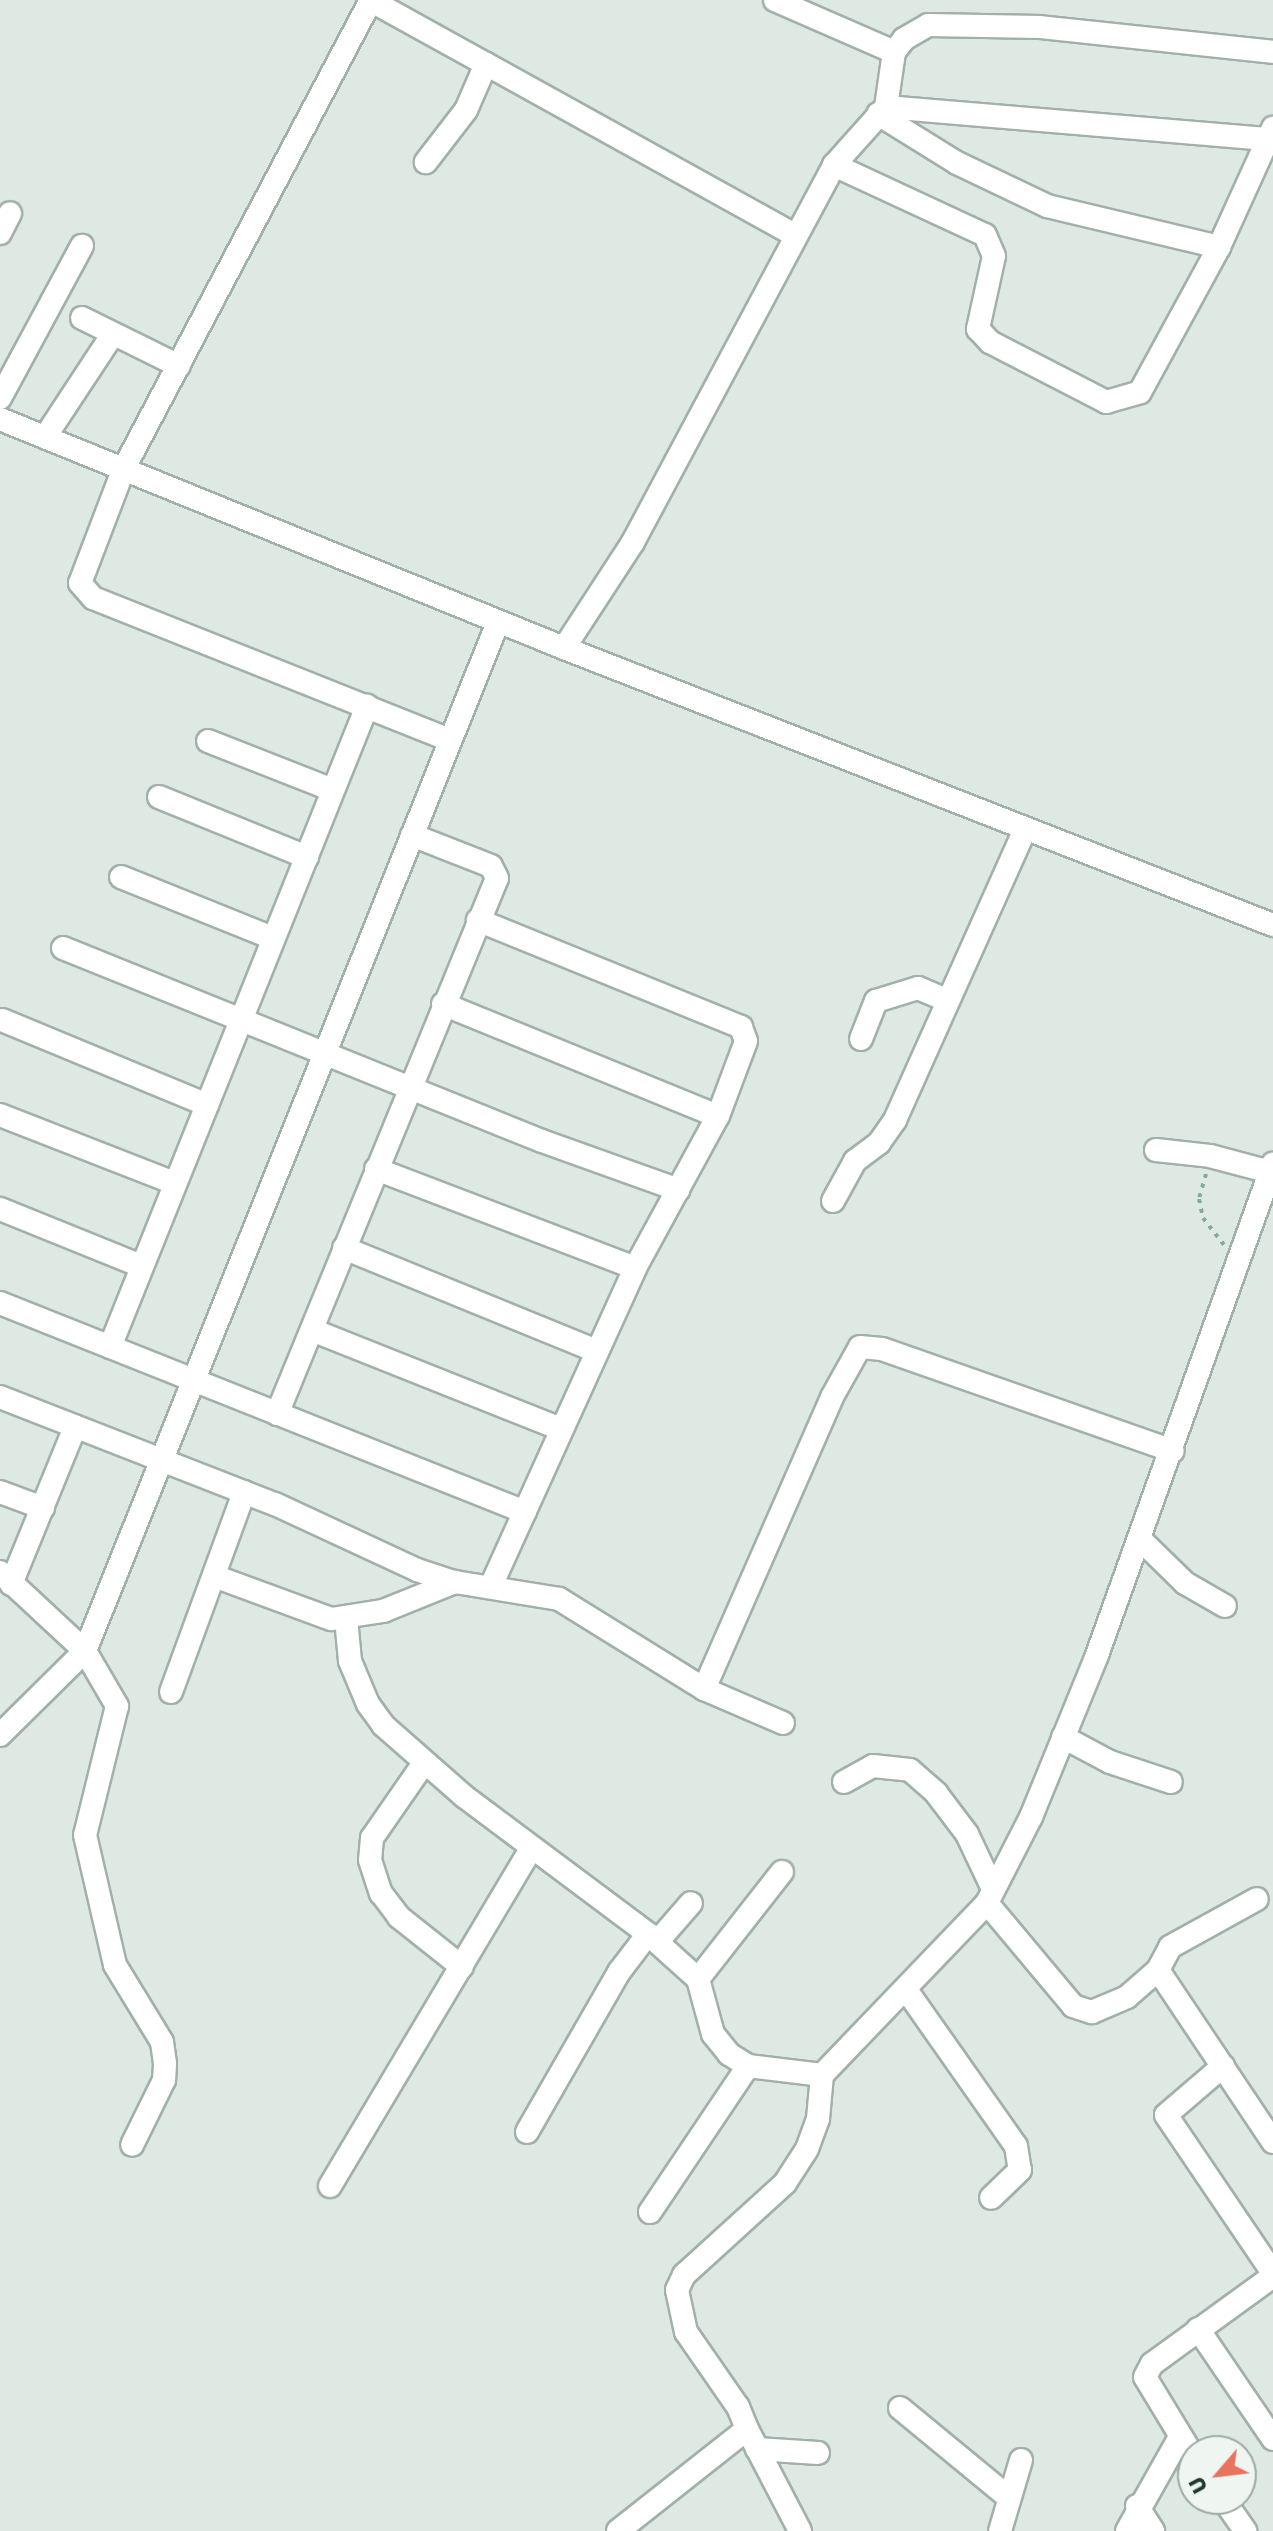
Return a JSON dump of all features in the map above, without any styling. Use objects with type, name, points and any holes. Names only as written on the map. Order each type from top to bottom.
[{"type":"street","points":[[450,740],[84,592],[81,574],[124,468],[370,0],[794,235]]},
{"type":"street","points":[[775,0],[894,52]]},
{"type":"street","points":[[564,648],[633,542],[834,165],[882,110],[894,52],[915,30],[951,23],[1040,27],[1273,52]]},
{"type":"street","points":[[426,162],[466,110],[486,64]]},
{"type":"street","points":[[834,165],[985,235],[994,256],[978,329],[990,342],[1106,402],[1140,392],[1219,247],[1269,133],[882,110]]},
{"type":"street","points":[[882,110],[957,163],[1047,206],[1219,247]]},
{"type":"street","points":[[0,398],[82,246]]},
{"type":"street","points":[[82,318],[179,366]]},
{"type":"street","points":[[45,437],[113,334]]},
{"type":"street","points":[[0,419],[498,622],[1273,925]]},
{"type":"street","points":[[0,1735],[85,1651],[191,1380],[498,622]]},
{"type":"street","points":[[110,1347],[367,706]]},
{"type":"street","points":[[208,741],[333,790]]},
{"type":"street","points":[[159,797],[307,857]]},
{"type":"street","points":[[833,1201],[855,1161],[879,1143],[895,1120],[946,1000],[1025,830]]},
{"type":"street","points":[[277,1414],[443,1004],[495,887],[496,872],[412,835]]},
{"type":"street","points":[[121,877],[273,938]]},
{"type":"street","points":[[478,920],[741,1027],[746,1041],[718,1116],[594,1350],[491,1586]]},
{"type":"street","points":[[63,948],[679,1190]]},
{"type":"street","points":[[861,1039],[876,1001],[918,988],[946,1000]]},
{"type":"street","points":[[443,1004],[718,1116]]},
{"type":"street","points":[[2,1020],[207,1105]]},
{"type":"street","points":[[0,1115],[174,1183]]},
{"type":"street","points":[[800,2531],[738,2407],[686,2332],[677,2290],[684,2275],[785,2183],[807,2149],[818,2119],[822,2075],[907,1991],[990,1896],[1031,1817],[1141,1540],[1272,1168],[1156,1150]]},
{"type":"street","points":[[376,1169],[635,1268]]},
{"type":"street","points":[[0,1209],[141,1266]]},
{"type":"street","points":[[344,1248],[594,1350]]},
{"type":"street","points":[[0,1303],[525,1512]]},
{"type":"street","points":[[312,1330],[561,1429]]},
{"type":"street","points":[[704,1689],[832,1397],[860,1347],[882,1349],[1173,1451]]},
{"type":"street","points":[[0,1397],[244,1492],[455,1582],[559,1599],[704,1689],[783,1723]]},
{"type":"street","points":[[75,1427],[43,1508],[6,1578],[85,1651],[117,1706],[117,1725],[85,1835],[115,1965],[162,2042],[164,2080],[132,2145]]},
{"type":"street","points":[[0,1492],[43,1508]]},
{"type":"street","points":[[171,1692],[244,1492]]},
{"type":"street","points":[[1141,1540],[1185,1583],[1225,1606]]},
{"type":"street","points":[[214,1576],[320,1616],[346,1618],[383,1611],[455,1582]]},
{"type":"street","points":[[346,1618],[350,1661],[368,1704],[424,1763],[531,1849],[653,1937],[698,1979],[713,2034],[748,2066],[822,2075]]},
{"type":"street","points":[[1063,1737],[1110,1762],[1171,1782]]},
{"type":"street","points":[[424,1763],[372,1838],[370,1860],[381,1893],[399,1917],[462,1967]]},
{"type":"street","points":[[844,1782],[873,1766],[910,1770],[936,1793],[967,1834],[990,1896],[1073,2006],[1092,2012],[1111,2007],[1158,1970],[1170,1947],[1257,1899]]},
{"type":"street","points":[[330,2186],[531,1849]]},
{"type":"street","points":[[698,1979],[782,1872]]},
{"type":"street","points":[[527,2132],[619,1972],[691,1903]]},
{"type":"street","points":[[1158,1970],[1273,2142]]},
{"type":"street","points":[[907,1991],[1016,2146],[1020,2170],[991,2198]]},
{"type":"street","points":[[650,2212],[748,2066]]},
{"type":"street","points":[[1180,2435],[1145,2377],[1152,2364],[1198,2329],[1270,2284],[1166,2115],[1223,2066]]},
{"type":"street","points":[[1198,2329],[1273,2439]]},
{"type":"street","points":[[900,2408],[1008,2497]]},
{"type":"street","points":[[618,2531],[752,2439],[818,2453]]},
{"type":"street","points":[[1127,2531],[1137,2506],[1177,2458]]},
{"type":"street","points":[[1000,2531],[1021,2460]]},
{"type":"street","points":[[1137,2506],[1153,2531]]},
{"type":"path","points":[[1210,1156],[1199,1199],[1203,1218],[1224,1244],[1241,1253]]}]
